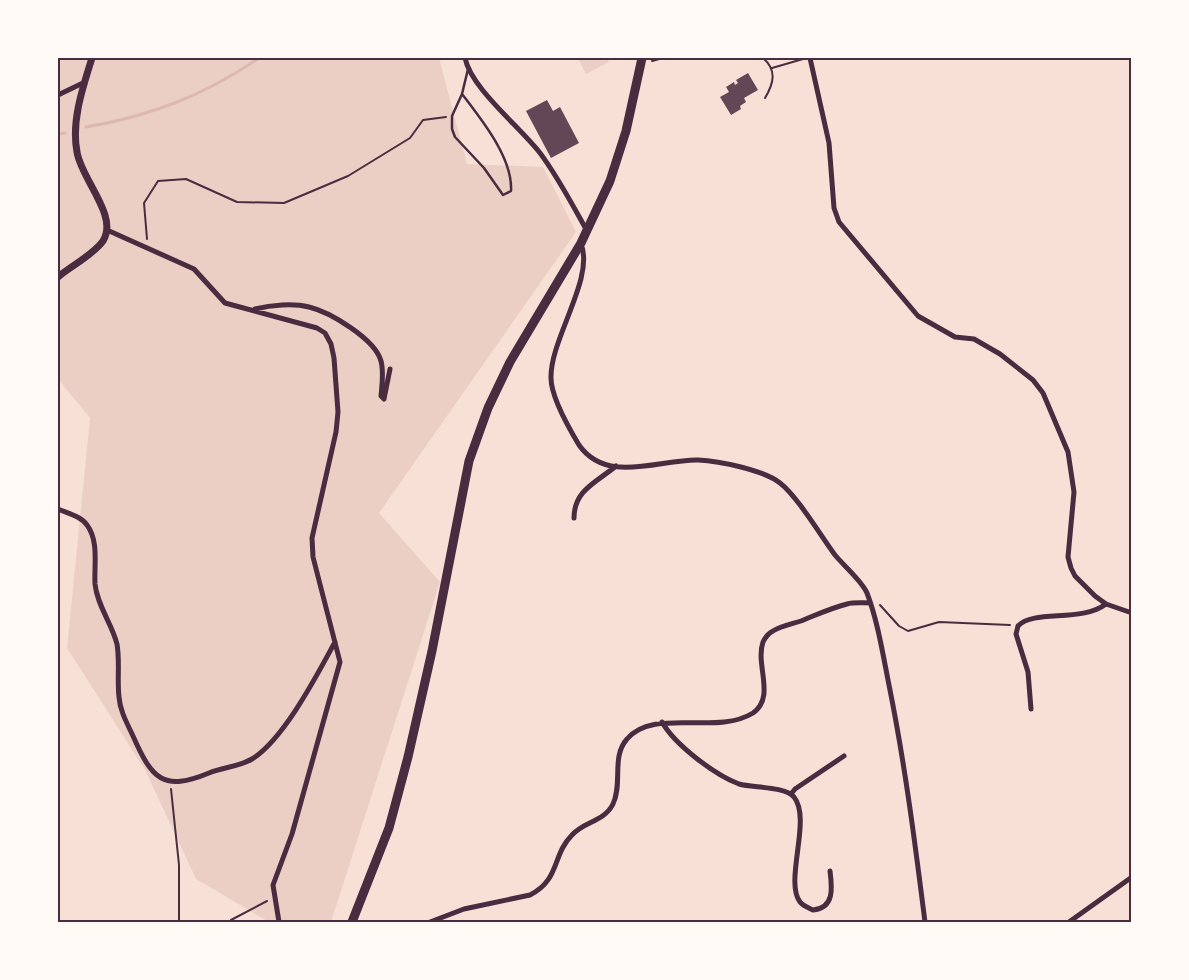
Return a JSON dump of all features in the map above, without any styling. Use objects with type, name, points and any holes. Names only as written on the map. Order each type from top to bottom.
[{"type":"main road","points":[[352,922],[389,828],[408,757],[432,651],[469,461],[488,408],[510,362],[581,244],[610,181],[646,60]]},
{"type":"street","points":[[58,277],[97,246],[107,230],[105,212],[82,170],[76,152],[75,134],[85,82],[92,58]]},
{"type":"street","points":[[465,58],[468,69],[482,89],[540,153],[567,195],[586,231]]},
{"type":"street","points":[[809,58],[828,143],[834,208],[839,222],[918,316],[955,337],[974,339],[1000,354],[1033,380],[1043,393],[1068,452],[1074,492],[1068,557],[1071,568],[1082,584],[1106,604],[1132,613]]},
{"type":"street","points":[[58,95],[85,82]]},
{"type":"street","points":[[107,230],[194,269],[225,303],[317,328],[325,333],[331,344],[334,358],[337,403],[336,432],[312,538],[314,557],[340,662],[292,834],[273,885],[279,922]]},
{"type":"street","points":[[581,244],[584,262],[562,331],[551,380],[564,415],[582,448],[590,455],[616,466],[636,468],[680,460],[699,460],[717,462],[772,478],[790,492],[848,572],[866,590],[881,646],[903,755],[925,922]]},
{"type":"street","points":[[253,310],[265,306],[308,307],[335,319],[362,336],[373,346],[381,360],[381,396],[384,399],[390,369]]},
{"type":"street","points":[[574,518],[576,502],[583,492],[616,466]]},
{"type":"street","points":[[58,510],[83,521],[91,532],[94,543],[98,596],[116,643],[121,711],[143,758],[153,772],[170,782],[184,783],[214,771],[238,765],[258,754],[275,738],[295,709],[335,642]]},
{"type":"street","points":[[430,922],[464,909],[530,895],[540,891],[553,876],[572,834],[599,820],[614,802],[618,787],[619,754],[628,737],[636,731],[662,722],[700,725],[744,718],[754,712],[764,698],[760,656],[763,643],[772,631],[849,603],[870,603]]},
{"type":"street","points":[[1030,709],[1028,672],[1016,634],[1018,626],[1029,619],[1090,614],[1106,604]]},
{"type":"street","points":[[662,722],[675,739],[721,776],[739,784],[784,791],[791,794],[799,808],[795,886],[800,902],[813,910],[825,906],[832,895],[830,871]]},
{"type":"street","points":[[791,794],[795,789],[844,756]]},
{"type":"street","points":[[1069,922],[1132,877]]},
{"type":"lane","points":[[462,94],[490,132],[499,150],[511,184],[511,191],[507,195],[503,195],[484,168],[455,137],[452,129],[452,116],[462,94],[468,69]]},
{"type":"path","points":[[646,60],[663,58]]},
{"type":"path","points":[[763,58],[772,68],[773,80],[765,98]]},
{"type":"path","points":[[772,68],[809,58]]},
{"type":"path","points":[[148,249],[144,203],[158,182],[186,179],[237,202],[284,203],[348,176],[410,138],[423,120],[452,116]]},
{"type":"path","points":[[866,590],[899,626],[908,631],[939,622],[1018,626]]},
{"type":"path","points":[[170,782],[180,865],[179,922]]},
{"type":"path","points":[[230,922],[275,897]]},
{"type":"shaded area","points":[[58,58],[439,58],[467,164],[543,167],[576,232],[379,513],[440,582],[331,922],[269,922],[196,879],[145,770],[67,648],[90,418],[58,379]]},
{"type":"shaded area","points":[[584,58],[606,58],[609,62],[586,74],[579,60]]},
{"type":"building","points":[[748,73],[758,90],[744,98],[746,102],[740,106],[741,109],[731,115],[720,97],[729,92],[726,87],[734,82],[735,85],[738,83],[736,80]]},
{"type":"building","points":[[547,100],[553,111],[560,107],[579,143],[551,158],[526,111]]},
{"type":"waterway","points":[[86,127],[133,117],[177,102],[218,83],[259,58]]},
{"type":"waterway","points":[[58,134],[65,133]]}]
